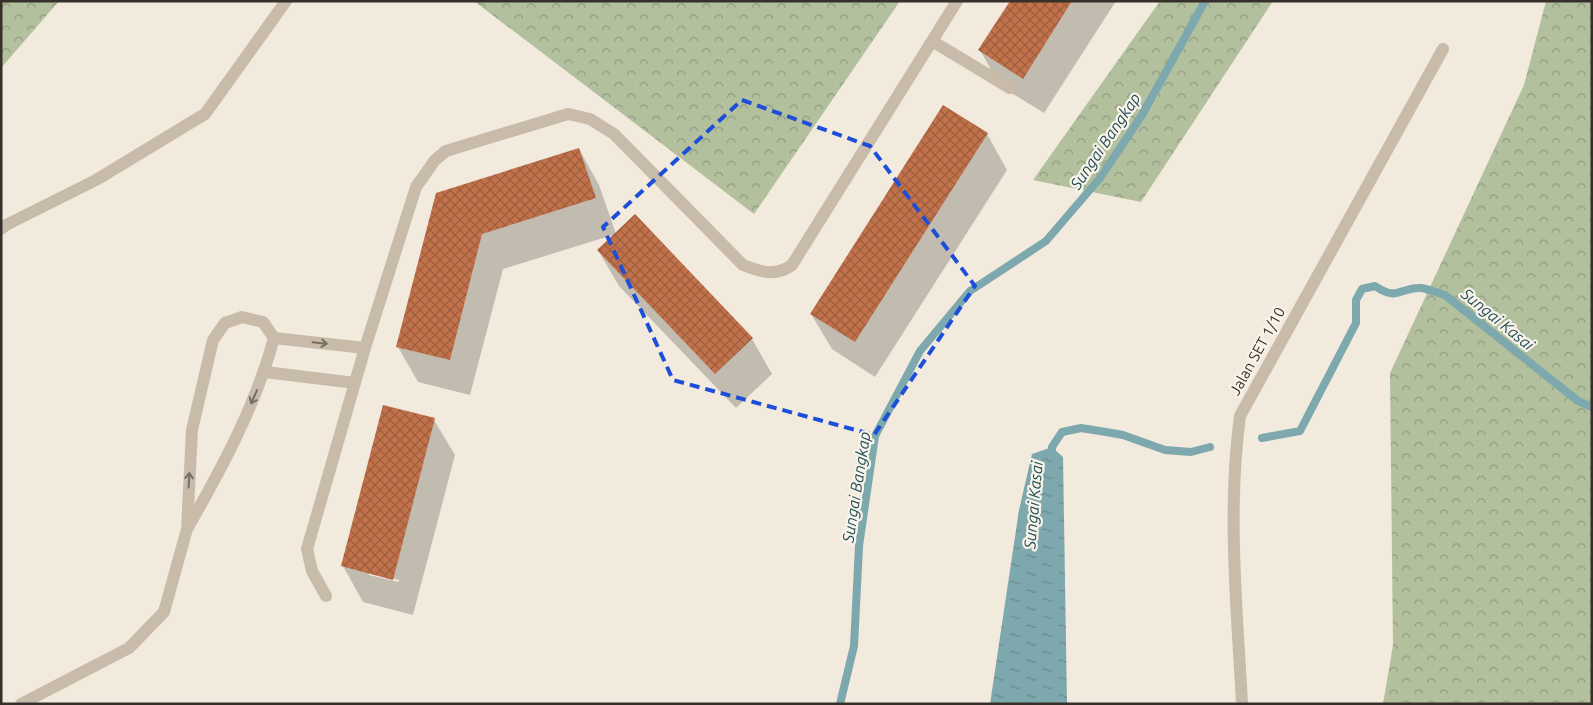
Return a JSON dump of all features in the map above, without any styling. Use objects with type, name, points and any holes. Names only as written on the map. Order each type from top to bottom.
[{"type":"street","points":[[1,229],[96,180],[205,114],[286,1]]},
{"type":"street","points":[[326,596],[312,571],[307,549],[365,348],[416,187],[435,160],[446,151],[568,114],[590,119],[614,134],[743,265],[766,274],[784,271],[792,265],[957,1]]},
{"type":"street","points":[[932,41],[1010,88]]},
{"type":"street","name":"Jalan SET 1/10","points":[[1242,704],[1233,514],[1234,463],[1240,416],[1443,49]]},
{"type":"street","points":[[21,704],[129,648],[164,612],[187,529],[192,430],[213,340],[225,324],[242,317],[263,322],[274,338],[365,348]]},
{"type":"street","points":[[187,529],[217,478],[265,372],[274,338]]},
{"type":"street","points":[[265,372],[355,382]]},
{"type":"highlighted area","points":[[742,100],[870,146],[975,286],[874,435],[673,380],[603,227]]},
{"type":"green space","points":[[1,1],[59,1],[1,68]]},
{"type":"green space","points":[[474,1],[900,1],[754,214]]},
{"type":"green space","points":[[1160,1],[1273,1],[1141,202],[1033,180]]},
{"type":"green space","points":[[1546,1],[1592,1],[1592,704],[1383,704],[1393,645],[1390,373],[1524,85]]},
{"type":"water","points":[[1052,447],[1063,457],[1067,704],[990,704],[1019,510],[1032,454]]},
{"type":"building","points":[[1010,1],[1072,1],[1023,79],[978,50]]},
{"type":"building","points":[[943,105],[988,133],[855,342],[810,314]]},
{"type":"building","points":[[579,148],[596,198],[482,234],[450,360],[396,347],[436,193]]},
{"type":"building","points":[[635,214],[753,338],[715,374],[597,250]]},
{"type":"building","points":[[383,405],[435,418],[393,580],[341,566]]},
{"type":"waterway","name":"Sungai Bangkap","points":[[840,704],[854,646],[859,546],[875,436],[920,351],[970,291],[1046,241],[1100,178],[1142,115],[1205,1]]},
{"type":"waterway","name":"Sungai Kasai","points":[[1262,438],[1300,431],[1356,323],[1356,300],[1362,289],[1375,286],[1389,293],[1399,293],[1414,288],[1421,288],[1445,295],[1578,401],[1592,407]]},
{"type":"waterway","name":"Sungai Kasai","points":[[1052,455],[1052,447],[1062,432],[1081,428],[1123,435],[1165,450],[1191,452],[1210,447]]}]
